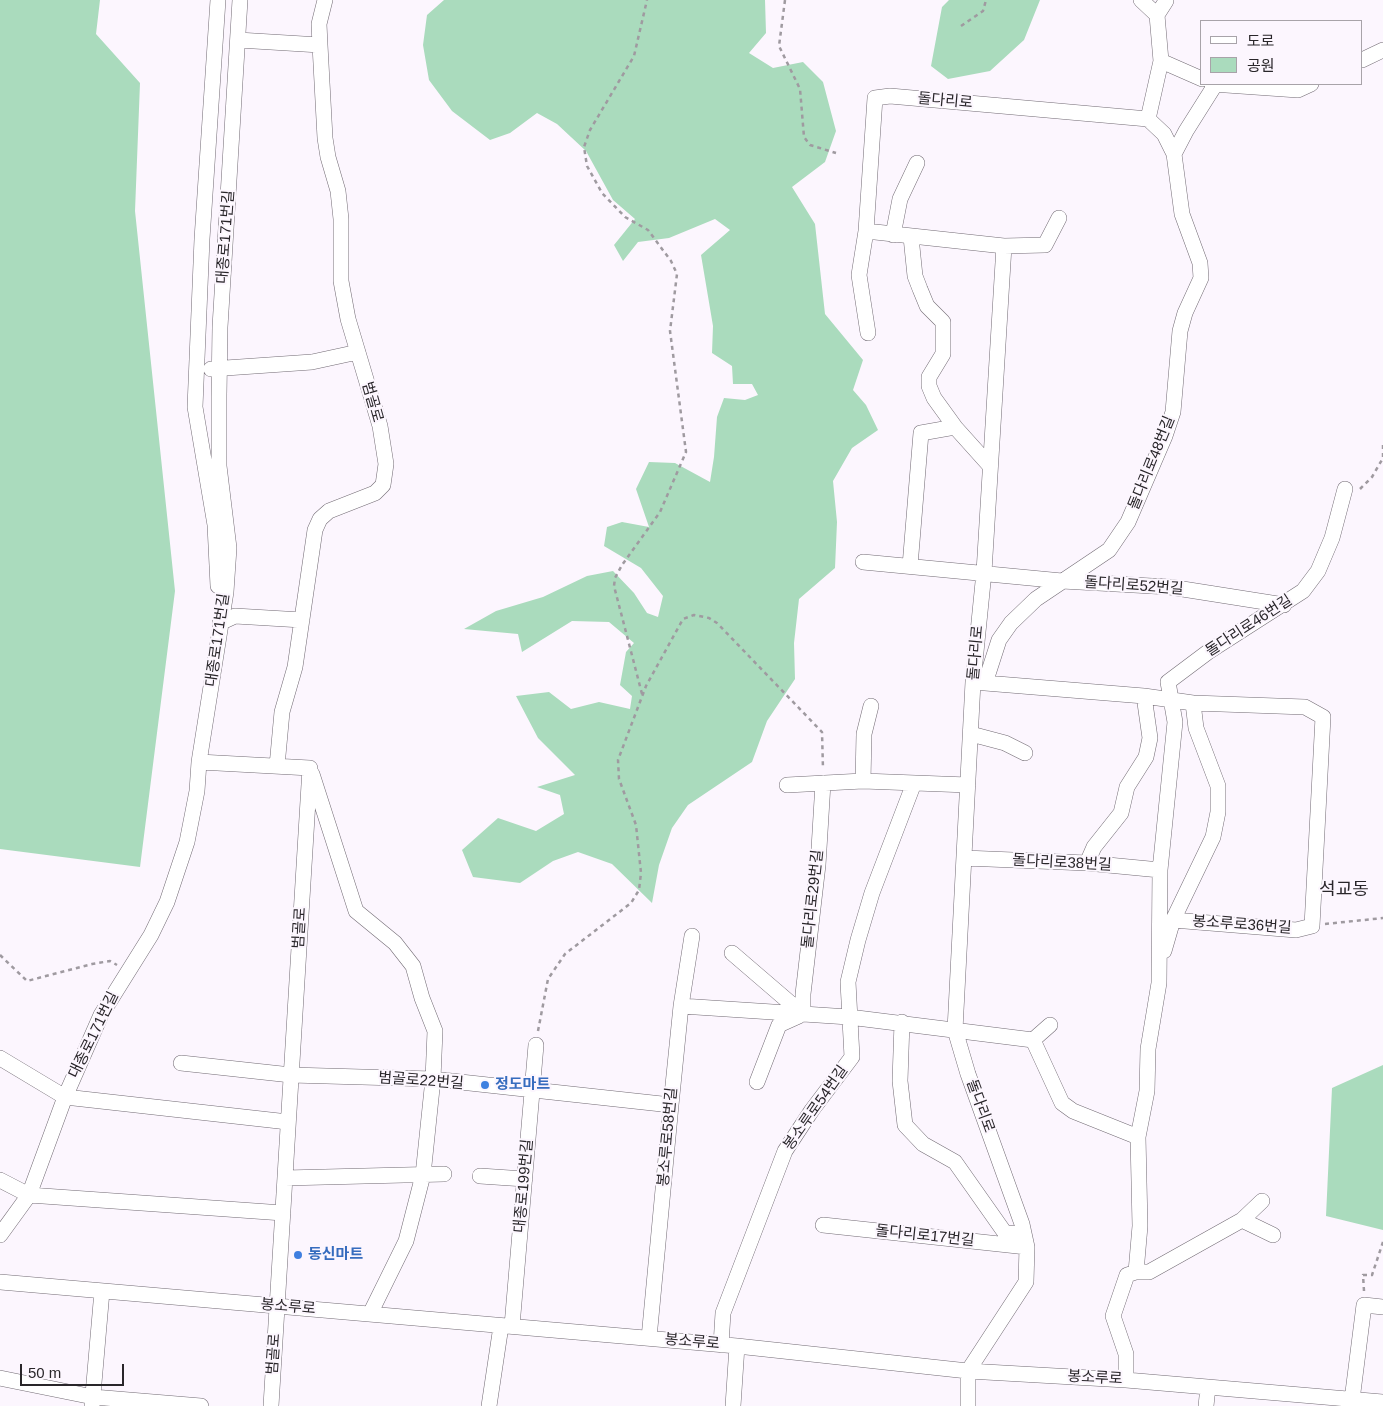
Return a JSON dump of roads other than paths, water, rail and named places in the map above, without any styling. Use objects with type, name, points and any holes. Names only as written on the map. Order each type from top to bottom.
[{"type":"street","points":[[218,0],[202,238],[195,407],[215,525],[220,623],[235,616],[302,620]]},
{"type":"street","name":"대종로171번길","points":[[0,1235],[28,1196],[66,1097],[101,1015],[151,935],[167,902],[187,842],[197,790],[229,548],[219,466],[219,368],[240,0]]},
{"type":"street","name":"범골로","points":[[277,766],[282,712],[295,667],[315,530],[320,518],[330,511],[375,493],[383,485],[386,464],[380,426],[358,352],[341,281],[341,219],[338,190],[328,157],[325,138],[319,24],[325,0]]},
{"type":"street","points":[[1141,0],[1158,15]]},
{"type":"street","points":[[1148,119],[1161,61],[1158,15],[1166,1]]},
{"type":"street","points":[[238,40],[320,45]]},
{"type":"street","points":[[1363,60],[1383,50]]},
{"type":"street","points":[[1161,61],[1200,79]]},
{"type":"street","points":[[1174,154],[1208,85]]},
{"type":"street","points":[[1234,85],[1298,90],[1309,85]]},
{"type":"street","name":"돌다리로","points":[[868,333],[859,275],[866,231],[875,98],[890,96],[1148,119]]},
{"type":"street","name":"돌다리로48번길","points":[[974,679],[988,674],[999,640],[1011,624],[1036,599],[1109,550],[1128,522],[1165,436],[1173,412],[1180,331],[1185,313],[1201,278],[1200,263],[1182,214],[1174,154],[1164,134],[1148,119]]},
{"type":"street","points":[[893,235],[900,199],[916,163]]},
{"type":"street","points":[[866,231],[1004,246],[1045,244],[1059,218]]},
{"type":"street","points":[[910,237],[915,276],[920,289],[927,306],[943,322],[943,354],[929,377],[929,386],[934,398],[955,427],[990,466]]},
{"type":"street","name":"돌다리로","points":[[968,1371],[1026,1282],[1025,1240],[968,1074],[955,1030],[974,679],[984,572],[1004,246]]},
{"type":"street","points":[[197,370],[312,362],[358,352]]},
{"type":"street","points":[[910,566],[921,433],[955,427]]},
{"type":"street","name":"돌다리로46번길","points":[[1171,700],[1168,682],[1208,652],[1284,605],[1303,591],[1318,571],[1332,538],[1344,494]]},
{"type":"street","points":[[863,562],[984,572]]},
{"type":"street","name":"돌다리로52번길","points":[[984,572],[1062,581],[1170,587],[1284,605]]},
{"type":"street","points":[[974,679],[1144,696],[1193,703]]},
{"type":"street","points":[[1087,863],[1094,847],[1121,814],[1127,787],[1146,757],[1150,738],[1144,696]]},
{"type":"street","points":[[1136,1272],[1140,1226],[1138,1137],[1147,1091],[1148,1049],[1159,983],[1161,957],[1160,870],[1175,722],[1171,700]]},
{"type":"street","name":"봉소루로36번길","points":[[1193,703],[1305,707],[1323,717],[1312,926],[1296,930],[1173,920],[1213,837],[1218,812],[1218,786],[1196,728],[1193,703]]},
{"type":"street","points":[[863,782],[864,734],[871,706]]},
{"type":"street","points":[[971,734],[1005,743],[1025,752]]},
{"type":"street","points":[[200,762],[310,768],[356,911],[395,943],[413,966],[422,998],[435,1031],[433,1079],[423,1175],[406,1241],[370,1314]]},
{"type":"street","name":"범골로","points":[[271,1406],[310,768]]},
{"type":"street","points":[[787,785],[863,782],[968,785]]},
{"type":"street","name":"돌다리로29번길","points":[[803,1014],[803,994],[818,865],[823,783]]},
{"type":"street","name":"봉소루로54번길","points":[[721,1345],[723,1313],[785,1151],[812,1110],[852,1057],[848,982],[872,893],[914,783]]},
{"type":"street","name":"돌다리로38번길","points":[[964,858],[1087,863],[1160,870]]},
{"type":"street","points":[[1161,957],[1173,920]]},
{"type":"street","name":"봉소루로58번길","points":[[650,1338],[670,1105],[681,1006],[692,936]]},
{"type":"street","points":[[732,953],[803,1014]]},
{"type":"street","points":[[681,1006],[902,1022],[1033,1040],[1050,1025]]},
{"type":"street","points":[[757,1082],[779,1024],[803,1014]]},
{"type":"street","points":[[902,1022],[900,1081],[905,1125],[923,1144],[955,1162],[1005,1233],[1025,1240]]},
{"type":"street","points":[[1033,1040],[1062,1103],[1073,1112],[1138,1137]]},
{"type":"street","name":"대종로199번길","points":[[489,1406],[506,1326],[525,1179],[536,1045]]},
{"type":"street","points":[[0,1058],[66,1097],[288,1122]]},
{"type":"street","name":"범골로22번길","points":[[181,1063],[291,1075],[433,1079],[532,1092],[670,1105]]},
{"type":"street","points":[[285,1178],[444,1174]]},
{"type":"street","points":[[480,1176],[525,1179]]},
{"type":"street","points":[[0,1180],[28,1196],[283,1213]]},
{"type":"street","points":[[1126,1380],[1126,1354],[1113,1316],[1127,1275],[1136,1272],[1149,1272],[1242,1220],[1262,1201]]},
{"type":"street","points":[[1242,1220],[1273,1234]]},
{"type":"street","name":"돌다리로17번길","points":[[823,1225],[1025,1240]]},
{"type":"street","name":"봉소루로","points":[[0,1282],[650,1338],[968,1371],[1126,1380],[1383,1402]]},
{"type":"street","points":[[92,1401],[102,1291]]},
{"type":"street","points":[[1352,1400],[1364,1305],[1383,1307]]},
{"type":"street","points":[[733,1406],[737,1346]]},
{"type":"street","points":[[968,1371],[968,1406]]},
{"type":"street","points":[[0,1378],[92,1401],[201,1406]]},
{"type":"street","points":[[1206,1406],[1208,1387]]},
{"type":"place","name":"정도마트","points":[[485,1085]]},
{"type":"place","name":"동신마트","points":[[298,1255]]},
{"type":"district","name":"석교동","points":[[1344,890]]}]
